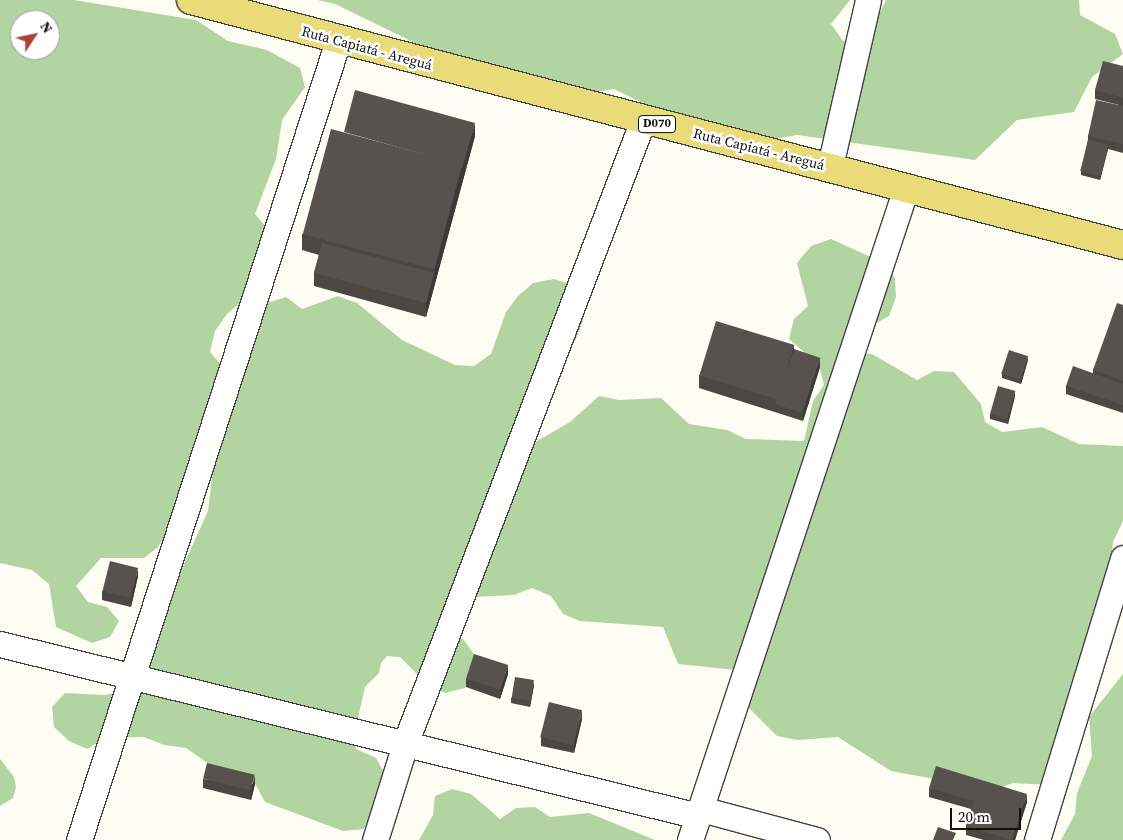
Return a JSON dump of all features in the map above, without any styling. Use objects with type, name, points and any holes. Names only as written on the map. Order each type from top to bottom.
[{"type":"main road","name":"Ruta Capiatá - Areguá","points":[[191,0],[338,41],[642,120],[830,166],[1123,245]]},
{"type":"lane","points":[[830,166],[868,0]]},
{"type":"lane","points":[[79,840],[338,41]]},
{"type":"lane","points":[[375,840],[405,744],[642,120]]},
{"type":"lane","points":[[690,840],[906,188]]},
{"type":"lane","points":[[1036,840],[1123,558]]},
{"type":"lane","points":[[0,644],[405,744],[817,840]]},
{"type":"green space","points":[[0,0],[74,0],[196,20],[228,41],[267,50],[300,68],[305,87],[282,120],[276,159],[255,214],[281,245],[265,282],[227,314],[215,331],[210,352],[223,367],[251,319],[267,303],[286,297],[302,309],[338,296],[357,303],[402,340],[455,365],[474,366],[491,354],[506,312],[518,296],[533,283],[554,279],[574,285],[584,302],[583,321],[575,341],[547,368],[532,444],[570,422],[599,396],[619,400],[661,398],[689,424],[727,430],[746,439],[804,441],[813,401],[824,385],[819,365],[789,339],[794,319],[808,306],[797,263],[811,246],[831,239],[884,263],[895,278],[896,297],[889,316],[871,326],[853,352],[872,354],[917,380],[934,371],[954,372],[981,404],[985,422],[1002,432],[1042,427],[1079,444],[1123,446],[1123,521],[1113,542],[1107,601],[1052,785],[1013,783],[994,790],[891,771],[838,737],[797,740],[777,736],[749,708],[747,686],[736,670],[678,664],[663,627],[580,621],[563,614],[551,596],[532,588],[514,595],[475,597],[440,614],[445,633],[463,639],[474,654],[476,672],[465,688],[445,693],[427,684],[400,657],[387,656],[381,663],[379,673],[365,687],[355,731],[356,749],[376,758],[386,776],[364,829],[343,831],[265,802],[256,785],[239,773],[219,771],[186,748],[164,745],[144,737],[105,738],[87,749],[69,741],[54,727],[52,707],[65,693],[105,695],[144,687],[174,586],[208,511],[213,470],[198,481],[158,547],[144,558],[101,558],[76,586],[88,602],[107,607],[119,621],[110,637],[92,643],[56,627],[49,584],[32,570],[0,563]]},
{"type":"green space","points":[[318,0],[850,0],[831,24],[843,41],[865,42],[886,0],[1079,0],[1080,15],[1115,34],[1123,54],[1092,77],[1074,112],[1017,120],[975,160],[797,135],[758,142],[687,125],[614,89],[534,101],[335,4]]},
{"type":"green space","points":[[1123,674],[1123,840],[1061,840],[1075,814],[1077,793],[1092,756],[1089,717]]},
{"type":"green space","points":[[0,759],[14,777],[16,787],[13,798],[0,806]]},
{"type":"green space","points":[[452,789],[471,794],[500,819],[516,808],[535,807],[550,817],[589,813],[655,840],[419,840],[433,815],[435,796]]},
{"type":"building","points":[[1103,61],[1123,66],[1123,98],[1095,90]]},
{"type":"building","points":[[355,90],[475,123],[462,169],[462,165],[344,132]]},
{"type":"building","points":[[1096,100],[1123,106],[1123,144],[1088,136]]},
{"type":"building","points":[[331,129],[462,164],[434,269],[303,234]]},
{"type":"building","points":[[1088,140],[1108,145],[1101,176],[1080,171]]},
{"type":"building","points":[[322,243],[434,273],[426,303],[314,273]]},
{"type":"building","points":[[1117,303],[1123,305],[1123,381],[1093,370]]},
{"type":"building","points":[[716,321],[794,345],[778,399],[699,376]]},
{"type":"building","points":[[794,349],[820,358],[802,413],[775,404]]},
{"type":"building","points":[[1009,350],[1028,356],[1020,380],[1001,374]]},
{"type":"building","points":[[1073,366],[1123,384],[1123,405],[1066,386]]},
{"type":"building","points":[[998,386],[1015,391],[1007,419],[990,414]]},
{"type":"building","points":[[110,561],[138,568],[131,598],[103,591]]},
{"type":"building","points":[[474,654],[508,665],[500,690],[466,679]]},
{"type":"building","points":[[515,677],[534,680],[530,701],[512,698]]},
{"type":"building","points":[[549,702],[582,710],[573,745],[540,737]]},
{"type":"building","points":[[207,763],[255,775],[251,790],[203,779]]},
{"type":"building","points":[[936,766],[1027,794],[1012,840],[966,826],[974,801],[929,788]]},
{"type":"building","points":[[938,827],[956,833],[953,840],[933,840]]}]
